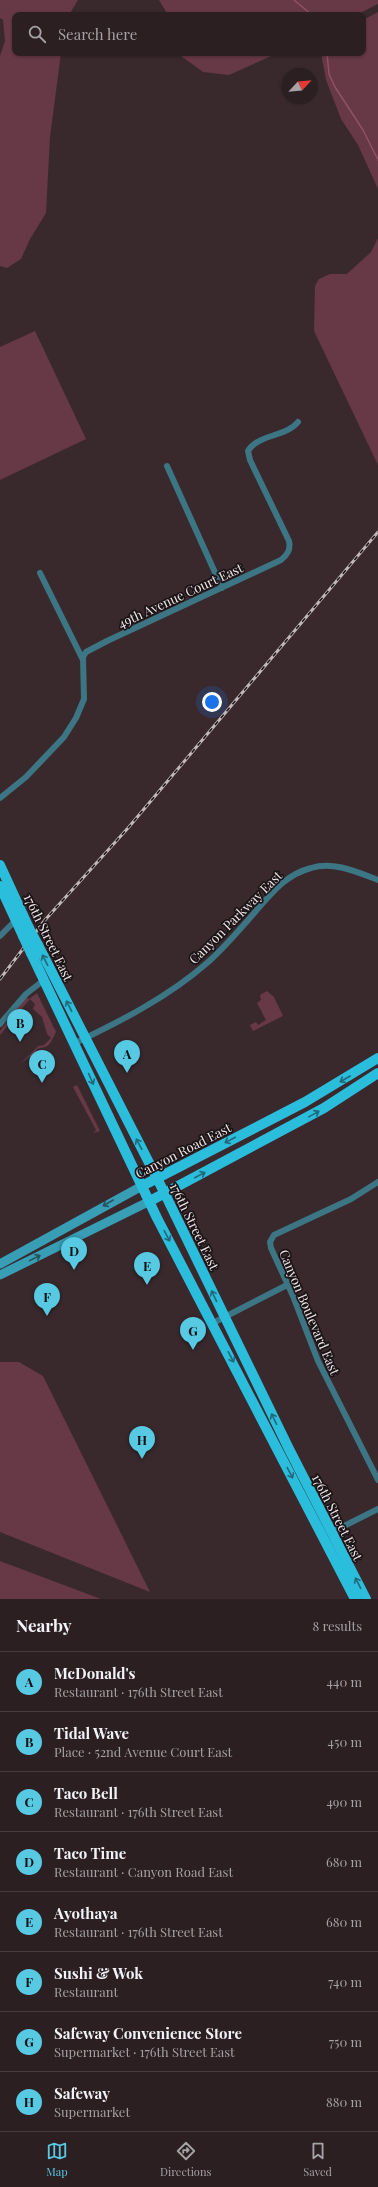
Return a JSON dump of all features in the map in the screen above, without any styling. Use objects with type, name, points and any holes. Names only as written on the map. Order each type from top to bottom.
[{"type":"main road","name":"176th Street East","points":[[0,866],[34,949],[86,1038],[158,1178],[224,1317],[366,1599]]},
{"type":"main road","name":"176th Street East","points":[[0,886],[16,920],[26,932]]},
{"type":"main road","name":"176th Street East","points":[[34,949],[44,980],[142,1186],[355,1599]]},
{"type":"main road","name":"Canyon Road East","points":[[0,1264],[142,1186],[305,1102],[378,1058]]},
{"type":"main road","points":[[0,1275],[165,1194],[324,1108],[378,1073]]},
{"type":"main road","points":[[320,1530],[327,1536],[345,1566],[349,1566]]},
{"type":"street","name":"49th Avenue Court East","points":[[83,660],[86,652],[107,640],[281,560],[288,552],[290,544],[250,460],[249,449],[256,443],[293,428],[298,422]]},
{"type":"street","points":[[167,466],[222,588]]},
{"type":"street","points":[[0,798],[49,755],[76,718],[85,694],[83,660],[40,573]]},
{"type":"street","name":"Canyon Parkway East","points":[[75,1043],[122,1020],[186,980],[222,949],[272,891],[291,876],[312,868],[336,866],[378,880]]},
{"type":"street","points":[[359,873],[362,866]]},
{"type":"street","points":[[0,936],[16,920]]},
{"type":"street","points":[[0,1024],[26,994],[44,980]]},
{"type":"street","name":"Canyon Boulevard East","points":[[378,1182],[352,1199],[274,1235],[270,1242],[270,1248],[287,1285],[294,1296],[318,1361],[378,1480]]},
{"type":"street","points":[[213,1323],[287,1285]]},
{"type":"street","points":[[332,1532],[378,1509]]},
{"type":"shaded area","points":[[0,0],[78,0],[71,12],[12,12],[12,56],[61,56],[50,137],[46,213],[30,239],[21,259],[7,268],[0,266],[0,56],[5,41],[3,20],[0,18]]},
{"type":"shaded area","points":[[159,0],[378,0],[378,4],[362,12],[166,12]]},
{"type":"shaded area","points":[[378,12],[378,189],[358,145],[341,119],[326,80],[322,56],[366,56],[366,18]]},
{"type":"shaded area","points":[[181,56],[271,56],[229,75],[203,72]]},
{"type":"shaded area","points":[[378,238],[378,465],[314,331],[315,286],[319,279],[330,274],[347,274],[371,252]]},
{"type":"shaded area","points":[[35,331],[86,439],[0,480],[0,347]]},
{"type":"shaded area","points":[[267,991],[274,997],[283,1016],[253,1031],[250,1025],[256,1022],[258,1025],[266,1020],[257,1003],[261,1000],[260,995]]},
{"type":"shaded area","points":[[37,993],[56,1032],[49,1045],[37,1049],[35,1053],[21,1063],[38,1046],[44,1045],[51,1038],[47,1034],[42,1017],[33,1009],[35,1004],[30,999],[0,1035],[0,1031],[26,997],[29,999]]},
{"type":"shaded area","points":[[77,1085],[100,1131],[93,1133],[96,1130],[73,1087]]},
{"type":"shaded area","points":[[0,1362],[19,1362],[43,1376],[150,1592],[0,1532]]},
{"type":"shaded area","points":[[0,1561],[101,1599],[0,1599]]},
{"type":"waterway","points":[[294,0],[308,12]]},
{"type":"waterway","points":[[327,56],[329,74],[335,87],[363,130],[378,160]]},
{"type":"railway","points":[[0,979],[45,920],[128,828],[378,532]]},
{"type":"place","name":"Tidal Wave","points":[[20,1042]]},
{"type":"place","name":"McDonald's","points":[[127,1073]]},
{"type":"place","name":"Taco Bell","points":[[42,1083]]},
{"type":"place","name":"Taco Time","points":[[74,1270]]},
{"type":"place","name":"Ayothaya","points":[[147,1285]]},
{"type":"place","name":"Sushi & Wok","points":[[47,1316]]},
{"type":"place","name":"Safeway Convenience Store","points":[[193,1350]]},
{"type":"place","name":"Safeway","points":[[142,1459]]}]
